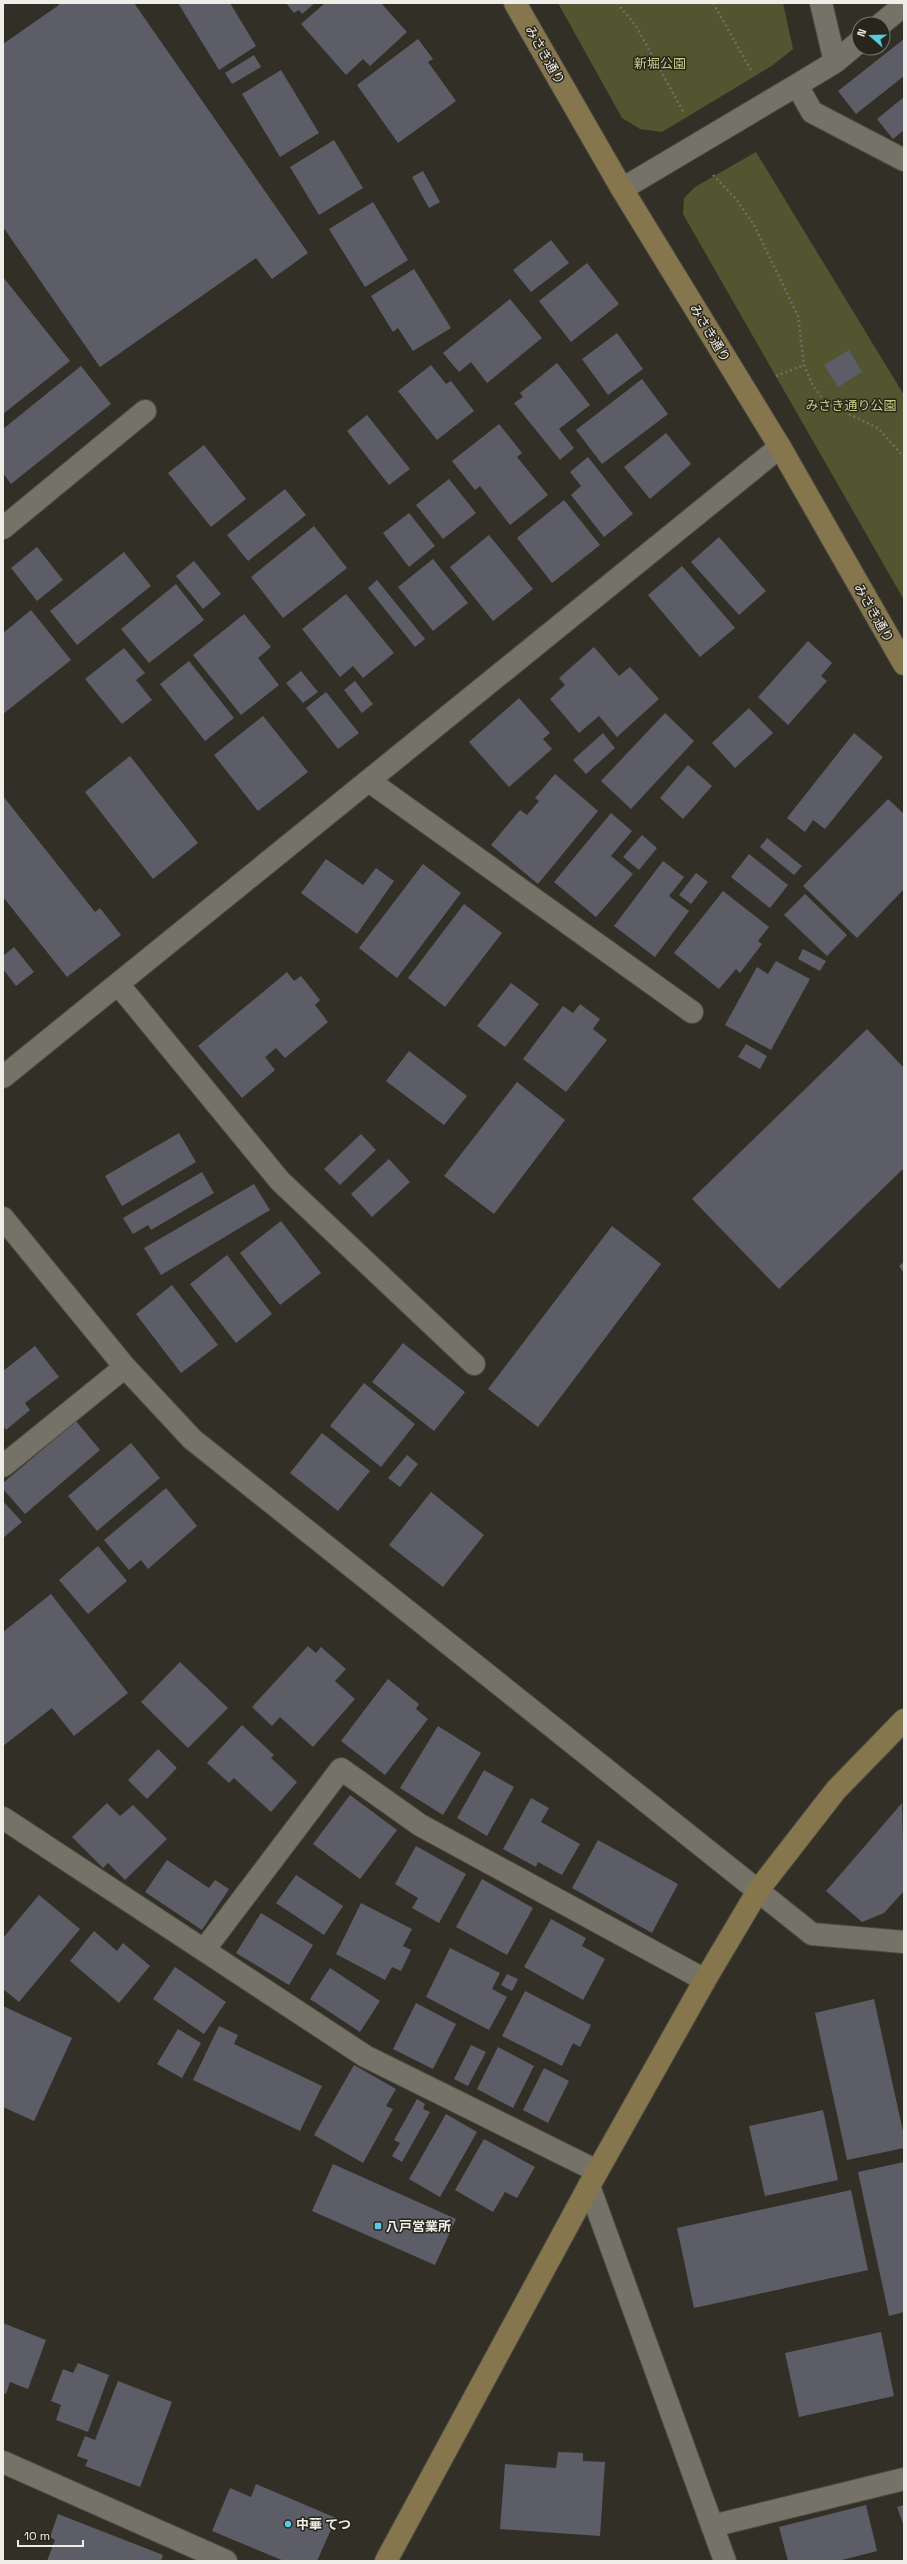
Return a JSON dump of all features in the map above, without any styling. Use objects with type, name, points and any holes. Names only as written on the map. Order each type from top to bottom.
[{"type":"street","name":"みさき通り","points":[[516,3],[622,189],[780,447],[904,664]]},
{"type":"street","points":[[821,3],[835,62]]},
{"type":"street","points":[[891,16],[904,5]]},
{"type":"street","points":[[622,189],[835,62],[851,49]]},
{"type":"street","points":[[797,85],[812,112],[904,160]]},
{"type":"street","points":[[3,528],[145,411]]},
{"type":"street","points":[[3,1077],[780,447]]},
{"type":"street","points":[[369,781],[692,1012]]},
{"type":"street","points":[[118,984],[280,1181],[474,1364]]},
{"type":"street","points":[[3,1218],[125,1367],[192,1439],[759,1889],[812,1934],[904,1942]]},
{"type":"street","points":[[3,1466],[125,1367]]},
{"type":"street","points":[[386,2561],[593,2178],[705,1980],[759,1889],[836,1790],[904,1720]]},
{"type":"street","points":[[204,1950],[341,1768],[420,1825],[705,1980]]},
{"type":"street","points":[[3,1818],[365,2056],[593,2178],[725,2561]]},
{"type":"street","points":[[3,2462],[226,2561]]},
{"type":"street","points":[[712,2526],[904,2479]]},
{"type":"path","points":[[617,3],[636,26],[686,116]]},
{"type":"path","points":[[713,3],[754,76]]},
{"type":"path","points":[[709,172],[736,199],[754,225],[798,316],[804,365],[813,386],[826,403],[878,428],[904,457]]},
{"type":"path","points":[[770,378],[804,365]]},
{"type":"green space","name":"新堀公園","points":[[558,3],[783,3],[793,49],[773,65],[662,132],[640,129],[622,118]]},
{"type":"green space","name":"みさき通り公園","points":[[756,152],[904,395],[904,600],[683,214],[684,198],[695,187]]},
{"type":"building","points":[[57,3],[134,3],[308,253],[272,279],[256,258],[100,367],[3,227],[3,44],[59,5]]},
{"type":"building","points":[[178,3],[230,3],[256,46],[219,70]]},
{"type":"building","points":[[286,3],[315,3],[302,14],[299,10],[294,13]]},
{"type":"building","points":[[325,3],[381,3],[407,32],[370,66],[363,59],[346,75],[301,24]]},
{"type":"building","points":[[418,39],[433,59],[428,62],[456,101],[398,143],[357,85]]},
{"type":"building","points":[[904,39],[904,76],[856,114],[838,91],[882,56],[891,56],[891,49]]},
{"type":"building","points":[[254,55],[261,67],[232,84],[225,73]]},
{"type":"building","points":[[281,70],[319,133],[280,157],[242,94]]},
{"type":"building","points":[[904,97],[904,130],[893,139],[877,119]]},
{"type":"building","points":[[334,140],[363,188],[319,215],[290,167]]},
{"type":"building","points":[[423,171],[440,202],[429,208],[412,177]]},
{"type":"building","points":[[373,202],[408,260],[365,287],[329,229]]},
{"type":"building","points":[[551,240],[569,263],[531,292],[513,270]]},
{"type":"building","points":[[587,263],[619,304],[571,342],[539,301]]},
{"type":"building","points":[[414,269],[451,328],[413,351],[398,328],[393,332],[371,296]]},
{"type":"building","points":[[3,277],[70,361],[3,414]]},
{"type":"building","points":[[510,299],[542,338],[487,383],[471,362],[459,372],[443,353]]},
{"type":"building","points":[[617,333],[643,369],[608,395],[582,359]]},
{"type":"building","points":[[849,350],[862,372],[838,387],[824,365]]},
{"type":"building","points":[[557,363],[590,405],[559,429],[574,448],[560,460],[514,403],[523,397],[520,393]]},
{"type":"building","points":[[431,365],[446,384],[451,381],[474,411],[437,440],[398,391]]},
{"type":"building","points":[[81,366],[111,404],[11,484],[3,473],[3,429]]},
{"type":"building","points":[[642,379],[668,414],[602,464],[576,430]]},
{"type":"building","points":[[367,415],[410,469],[389,485],[347,431]]},
{"type":"building","points":[[499,424],[522,453],[517,457],[548,495],[510,525],[480,486],[475,490],[452,461]]},
{"type":"building","points":[[666,433],[691,464],[650,499],[624,467]]},
{"type":"building","points":[[204,445],[246,499],[211,527],[168,473]]},
{"type":"building","points":[[588,457],[633,514],[604,537],[571,495],[581,486],[570,472]]},
{"type":"building","points":[[449,479],[476,513],[443,539],[416,505]]},
{"type":"building","points":[[285,489],[306,515],[248,561],[227,535]]},
{"type":"building","points":[[564,500],[600,545],[552,583],[517,538]]},
{"type":"building","points":[[409,513],[435,546],[409,567],[383,533]]},
{"type":"building","points":[[314,526],[347,568],[283,618],[251,577]]},
{"type":"building","points":[[489,535],[533,589],[493,621],[450,567]]},
{"type":"building","points":[[719,537],[766,591],[739,615],[691,562]]},
{"type":"building","points":[[37,547],[63,580],[37,601],[11,568]]},
{"type":"building","points":[[124,552],[151,586],[77,645],[50,611]]},
{"type":"building","points":[[433,559],[468,603],[433,631],[398,587]]},
{"type":"building","points":[[194,561],[221,594],[203,609],[176,576]]},
{"type":"building","points":[[682,566],[735,628],[700,657],[648,595]]},
{"type":"building","points":[[377,580],[425,639],[415,647],[368,588]]},
{"type":"building","points":[[176,584],[204,620],[149,663],[121,629]]},
{"type":"building","points":[[346,594],[394,653],[363,678],[353,666],[340,677],[302,629]]},
{"type":"building","points":[[31,610],[71,660],[3,714],[3,633]]},
{"type":"building","points":[[244,614],[271,647],[258,658],[279,685],[241,715],[193,655]]},
{"type":"building","points":[[808,641],[832,663],[821,676],[827,681],[788,725],[758,697]]},
{"type":"building","points":[[594,647],[619,676],[630,667],[659,699],[617,737],[599,716],[579,733],[550,699],[565,685],[559,678]]},
{"type":"building","points":[[124,648],[145,673],[136,680],[152,700],[122,724],[85,679]]},
{"type":"building","points":[[189,661],[234,718],[205,741],[160,684]]},
{"type":"building","points":[[301,671],[318,692],[303,703],[286,683]]},
{"type":"building","points":[[355,681],[373,704],[362,713],[344,690]]},
{"type":"building","points":[[326,692],[359,733],[338,749],[306,708]]},
{"type":"building","points":[[519,698],[550,733],[543,739],[552,749],[509,787],[469,742]]},
{"type":"building","points":[[749,708],[773,733],[735,768],[712,743]]},
{"type":"building","points":[[665,713],[694,741],[631,809],[601,781]]},
{"type":"building","points":[[263,716],[308,772],[258,811],[214,755]]},
{"type":"building","points":[[603,733],[615,748],[586,774],[573,760]]},
{"type":"building","points":[[854,733],[883,757],[825,829],[813,820],[805,832],[787,818]]},
{"type":"building","points":[[130,756],[198,843],[153,879],[85,792]]},
{"type":"building","points":[[688,765],[712,786],[683,819],[660,798]]},
{"type":"building","points":[[555,774],[598,811],[538,884],[491,845],[520,810],[527,815],[539,801],[535,798]]},
{"type":"building","points":[[3,796],[95,912],[100,908],[121,935],[67,977],[3,897]]},
{"type":"building","points":[[888,799],[904,814],[904,889],[857,938],[803,886]]},
{"type":"building","points":[[611,813],[632,831],[611,856],[633,874],[596,917],[554,882]]},
{"type":"building","points":[[642,835],[657,848],[639,870],[623,857]]},
{"type":"building","points":[[767,838],[802,866],[794,875],[760,847]]},
{"type":"building","points":[[749,854],[788,885],[770,908],[731,877]]},
{"type":"building","points":[[326,859],[363,885],[376,868],[394,881],[357,934],[301,893]]},
{"type":"building","points":[[663,861],[684,877],[669,896],[689,911],[655,957],[614,926]]},
{"type":"building","points":[[423,864],[461,893],[397,978],[359,948]]},
{"type":"building","points":[[696,873],[708,882],[691,904],[679,895]]},
{"type":"building","points":[[723,891],[769,927],[758,941],[762,944],[740,973],[736,969],[719,989],[674,953]]},
{"type":"building","points":[[805,894],[847,935],[827,956],[784,915]]},
{"type":"building","points":[[464,904],[502,933],[445,1007],[408,978]]},
{"type":"building","points":[[14,947],[34,972],[16,986],[3,969],[3,956]]},
{"type":"building","points":[[803,949],[826,961],[820,971],[798,959]]},
{"type":"building","points":[[776,961],[810,979],[771,1050],[725,1025],[757,967],[768,974]]},
{"type":"building","points":[[287,972],[294,981],[301,976],[320,1000],[315,1005],[328,1022],[285,1058],[276,1048],[265,1057],[275,1070],[242,1098],[198,1046]]},
{"type":"building","points":[[511,983],[539,1004],[505,1047],[477,1026]]},
{"type":"building","points":[[580,1004],[600,1019],[593,1029],[607,1040],[566,1092],[523,1059],[563,1006],[573,1013]]},
{"type":"building","points":[[867,1029],[904,1068],[904,1168],[779,1289],[692,1199]]},
{"type":"building","points":[[746,1044],[767,1056],[760,1069],[738,1057]]},
{"type":"building","points":[[409,1051],[467,1096],[444,1125],[386,1081]]},
{"type":"building","points":[[517,1082],[565,1120],[494,1214],[444,1176]]},
{"type":"building","points":[[179,1133],[196,1162],[122,1206],[105,1176]]},
{"type":"building","points":[[361,1134],[376,1150],[340,1185],[324,1169]]},
{"type":"building","points":[[389,1159],[410,1182],[372,1217],[351,1194]]},
{"type":"building","points":[[202,1172],[214,1193],[151,1230],[148,1225],[133,1234],[123,1218]]},
{"type":"building","points":[[254,1184],[270,1210],[161,1275],[144,1248]]},
{"type":"building","points":[[281,1221],[321,1273],[280,1305],[240,1253]]},
{"type":"building","points":[[612,1226],[661,1264],[538,1427],[488,1389]]},
{"type":"building","points":[[227,1255],[272,1314],[236,1343],[190,1284]]},
{"type":"building","points":[[904,1262],[904,1273],[899,1266]]},
{"type":"building","points":[[172,1285],[218,1345],[181,1373],[136,1314]]},
{"type":"building","points":[[403,1343],[465,1392],[434,1431],[372,1382]]},
{"type":"building","points":[[35,1346],[59,1377],[25,1403],[30,1410],[6,1430],[3,1426],[3,1371]]},
{"type":"building","points":[[364,1383],[415,1424],[381,1467],[330,1426]]},
{"type":"building","points":[[76,1421],[100,1450],[25,1514],[3,1489],[3,1483]]},
{"type":"building","points":[[322,1433],[370,1471],[338,1511],[290,1473]]},
{"type":"building","points":[[131,1443],[160,1478],[97,1531],[68,1496]]},
{"type":"building","points":[[407,1455],[418,1464],[400,1487],[388,1478]]},
{"type":"building","points":[[166,1488],[197,1526],[148,1569],[141,1560],[129,1570],[104,1540]]},
{"type":"building","points":[[431,1492],[484,1535],[443,1587],[389,1545]]},
{"type":"building","points":[[3,1501],[22,1522],[3,1538]]},
{"type":"building","points":[[98,1546],[127,1581],[88,1614],[59,1580]]},
{"type":"building","points":[[51,1594],[128,1693],[74,1736],[52,1708],[3,1746],[3,1632]]},
{"type":"building","points":[[308,1646],[316,1653],[321,1647],[346,1669],[335,1681],[355,1699],[313,1747],[280,1717],[272,1726],[252,1707]]},
{"type":"building","points":[[180,1662],[228,1708],[188,1748],[141,1702]]},
{"type":"building","points":[[388,1679],[419,1704],[416,1709],[428,1719],[385,1775],[341,1741]]},
{"type":"building","points":[[242,1725],[274,1755],[271,1758],[297,1782],[271,1812],[234,1778],[229,1783],[207,1763]]},
{"type":"building","points":[[438,1726],[481,1753],[443,1815],[400,1788]]},
{"type":"building","points":[[158,1749],[177,1768],[147,1799],[128,1780]]},
{"type":"building","points":[[484,1770],[514,1787],[487,1836],[457,1818]]},
{"type":"building","points":[[350,1795],[397,1830],[360,1879],[313,1844]]},
{"type":"building","points":[[531,1798],[549,1808],[541,1822],[580,1844],[562,1875],[538,1862],[536,1867],[503,1849]]},
{"type":"building","points":[[107,1803],[120,1816],[133,1805],[167,1839],[125,1880],[108,1863],[103,1868],[72,1837]]},
{"type":"building","points":[[902,1803],[904,1891],[884,1913],[862,1922],[826,1891]]},
{"type":"building","points":[[598,1840],[678,1884],[652,1933],[572,1888]]},
{"type":"building","points":[[416,1846],[466,1874],[439,1923],[412,1908],[418,1898],[395,1884]]},
{"type":"building","points":[[167,1860],[209,1888],[215,1880],[229,1889],[202,1930],[145,1892]]},
{"type":"building","points":[[296,1875],[343,1906],[324,1935],[276,1903]]},
{"type":"building","points":[[482,1879],[533,1908],[507,1955],[456,1927]]},
{"type":"building","points":[[39,1895],[80,1929],[19,2002],[3,1989],[3,1938]]},
{"type":"building","points":[[361,1903],[412,1929],[403,1946],[411,1950],[401,1971],[392,1967],[385,1980],[336,1954]]},
{"type":"building","points":[[261,1913],[313,1945],[289,1985],[236,1953]]},
{"type":"building","points":[[551,1919],[586,1938],[582,1946],[605,1959],[583,2000],[524,1967]]},
{"type":"building","points":[[94,1931],[117,1951],[123,1943],[150,1966],[119,2003],[70,1961]]},
{"type":"building","points":[[450,1948],[500,1973],[492,1989],[507,1997],[489,2030],[426,1997]]},
{"type":"building","points":[[175,1967],[226,2002],[204,2034],[153,1999]]},
{"type":"building","points":[[330,1968],[380,2001],[360,2032],[310,1999]]},
{"type":"building","points":[[507,1974],[518,1979],[512,1991],[501,1985]]},
{"type":"building","points":[[525,1991],[591,2025],[580,2047],[573,2043],[562,2066],[502,2036]]},
{"type":"building","points":[[874,1999],[904,2136],[904,2148],[847,2160],[815,2013]]},
{"type":"building","points":[[416,2003],[456,2024],[433,2069],[393,2049]]},
{"type":"building","points":[[3,2006],[72,2038],[34,2121],[3,2107]]},
{"type":"building","points":[[219,2026],[238,2035],[234,2044],[322,2086],[300,2131],[193,2080]]},
{"type":"building","points":[[178,2029],[201,2043],[182,2078],[157,2064]]},
{"type":"building","points":[[471,2045],[486,2052],[468,2086],[454,2079]]},
{"type":"building","points":[[498,2047],[534,2066],[513,2108],[477,2089]]},
{"type":"building","points":[[354,2065],[396,2089],[386,2106],[393,2109],[363,2163],[314,2135]]},
{"type":"building","points":[[544,2068],[569,2081],[548,2123],[523,2110]]},
{"type":"building","points":[[417,2099],[425,2104],[423,2109],[430,2112],[402,2162],[392,2156],[400,2143],[394,2140]]},
{"type":"building","points":[[823,2110],[838,2180],[765,2196],[749,2126]]},
{"type":"building","points":[[446,2114],[477,2132],[440,2197],[409,2179]]},
{"type":"building","points":[[484,2139],[535,2167],[517,2198],[505,2192],[493,2212],[455,2190]]},
{"type":"building","points":[[904,2162],[904,2312],[889,2316],[858,2172]]},
{"type":"building","points":[[333,2164],[456,2219],[435,2265],[312,2211]]},
{"type":"building","points":[[851,2190],[868,2270],[694,2308],[677,2228]]},
{"type":"building","points":[[3,2323],[46,2340],[28,2389],[10,2382],[6,2394],[3,2393]]},
{"type":"building","points":[[881,2332],[894,2396],[799,2417],[785,2353]]},
{"type":"building","points":[[78,2363],[109,2375],[88,2432],[56,2420],[61,2405],[51,2401],[63,2369],[73,2373]]},
{"type":"building","points":[[118,2381],[172,2402],[140,2487],[85,2466],[88,2460],[77,2456],[85,2436],[95,2440]]},
{"type":"building","points":[[558,2452],[583,2453],[583,2461],[605,2462],[600,2536],[500,2529],[505,2464],[556,2468]]},
{"type":"building","points":[[256,2484],[336,2518],[317,2561],[284,2561],[212,2531],[230,2488],[251,2497]]},
{"type":"building","points":[[866,2505],[877,2551],[838,2561],[788,2561],[779,2527]]},
{"type":"building","points":[[904,2505],[904,2526],[897,2507]]},
{"type":"building","points":[[58,2514],[163,2555],[161,2561],[47,2561],[55,2540],[50,2537]]},
{"type":"place","name":"八戸営業所","points":[[378,2226]]},
{"type":"place","name":"中華 てつ","points":[[288,2524]]}]
